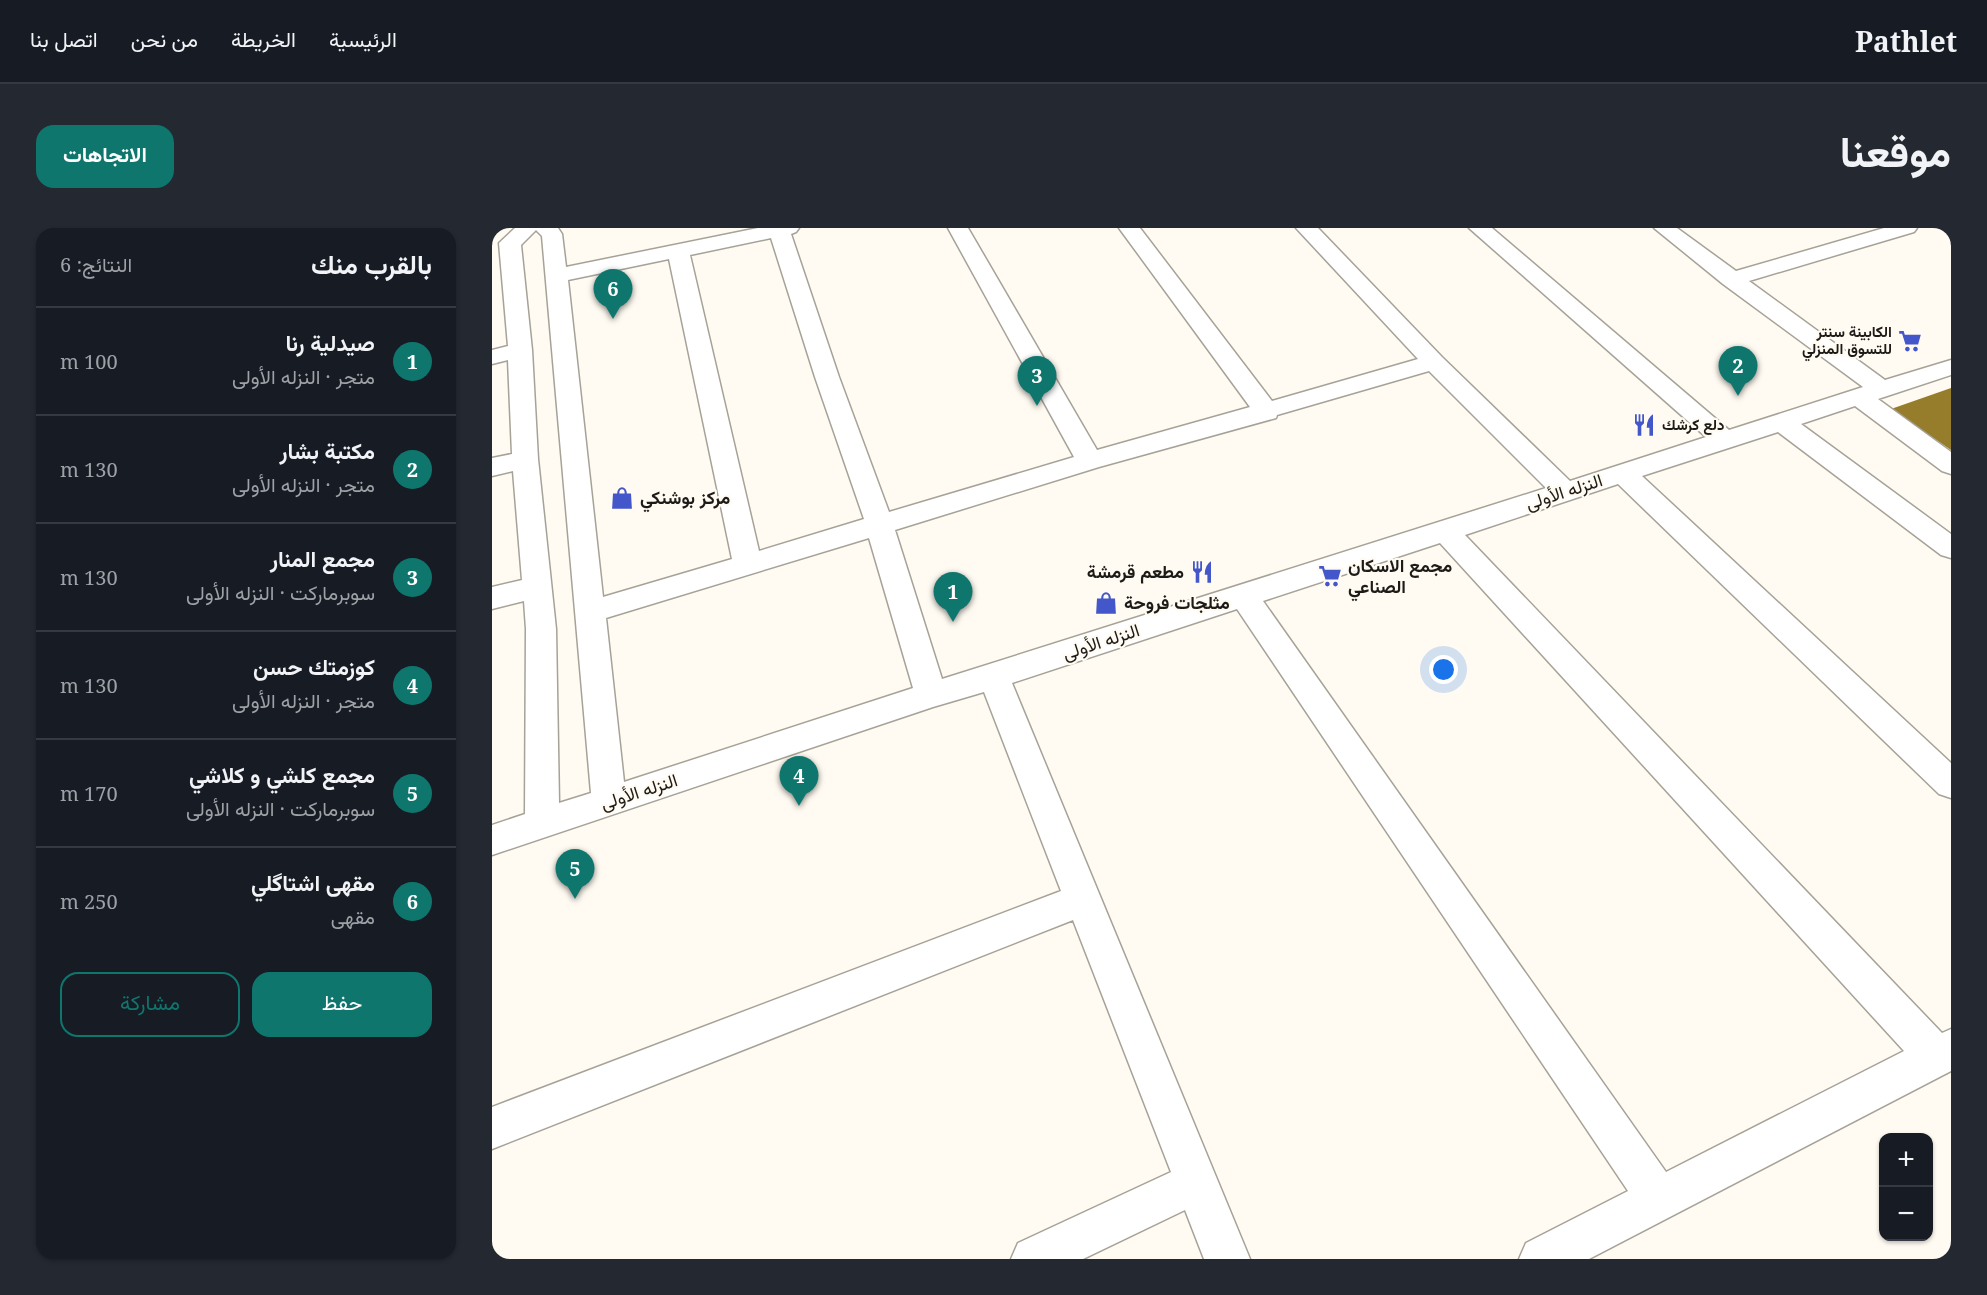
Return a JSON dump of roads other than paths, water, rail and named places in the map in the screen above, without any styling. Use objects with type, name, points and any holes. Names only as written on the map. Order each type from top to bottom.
[{"type":"street","points":[[527,228],[510,243],[520,350],[525,459],[542,629],[542,824]]},
{"type":"street","points":[[545,228],[552,234],[609,802]]},
{"type":"street","points":[[958,228],[1090,461]]},
{"type":"street","points":[[1129,228],[1267,412]]},
{"type":"street","points":[[1306,228],[1434,362],[1565,491]]},
{"type":"street","points":[[1479,228],[1725,440]]},
{"type":"street","points":[[1664,228],[1731,279],[1870,393],[1951,465]]},
{"type":"street","points":[[1731,279],[1907,228]]},
{"type":"street","points":[[556,276],[678,251],[745,233],[784,229],[826,377],[880,526],[931,695]]},
{"type":"street","points":[[678,251],[748,566]]},
{"type":"street","points":[[492,357],[520,350]]},
{"type":"street","points":[[590,612],[1090,461],[1267,412],[1434,362]]},
{"type":"street","name":"النزله الأولى","points":[[492,840],[931,695],[994,677],[1951,367]]},
{"type":"street","points":[[1781,422],[1951,548]]},
{"type":"street","points":[[492,467],[525,459]]},
{"type":"street","points":[[1622,473],[1951,784]]},
{"type":"street","points":[[1444,530],[1943,1052],[1542,1259]]},
{"type":"street","points":[[492,598],[537,586]]},
{"type":"street","points":[[1243,595],[1658,1198]]},
{"type":"street","points":[[994,677],[1227,1259]]},
{"type":"street","points":[[492,1128],[1083,899]]},
{"type":"street","points":[[1034,1259],[1197,1182]]},
{"type":"place","name":"مقهى اشتاگلي","points":[[613,319]]},
{"type":"place","name":"الكابينة سنتر للتسوق المنزلي","points":[[1910,341]]},
{"type":"place","name":"مكتبة بشار","points":[[1738,396]]},
{"type":"place","name":"مجمع المنار","points":[[1037,406]]},
{"type":"place","name":"دلع كرشك","points":[[1644,425]]},
{"type":"place","name":"مركز بوشنكي","points":[[622,498]]},
{"type":"place","name":"مطعم قرمشة","points":[[1202,572]]},
{"type":"place","name":"مجمع الاسكان الصناعي","points":[[1330,576]]},
{"type":"place","name":"مثلجات فروحة","points":[[1106,603]]},
{"type":"place","name":"صيدلية رنا","points":[[953,622]]},
{"type":"place","name":"كوزمتك حسن","points":[[799,806]]},
{"type":"place","name":"مجمع كلشي و كلاشي","points":[[575,899]]}]
